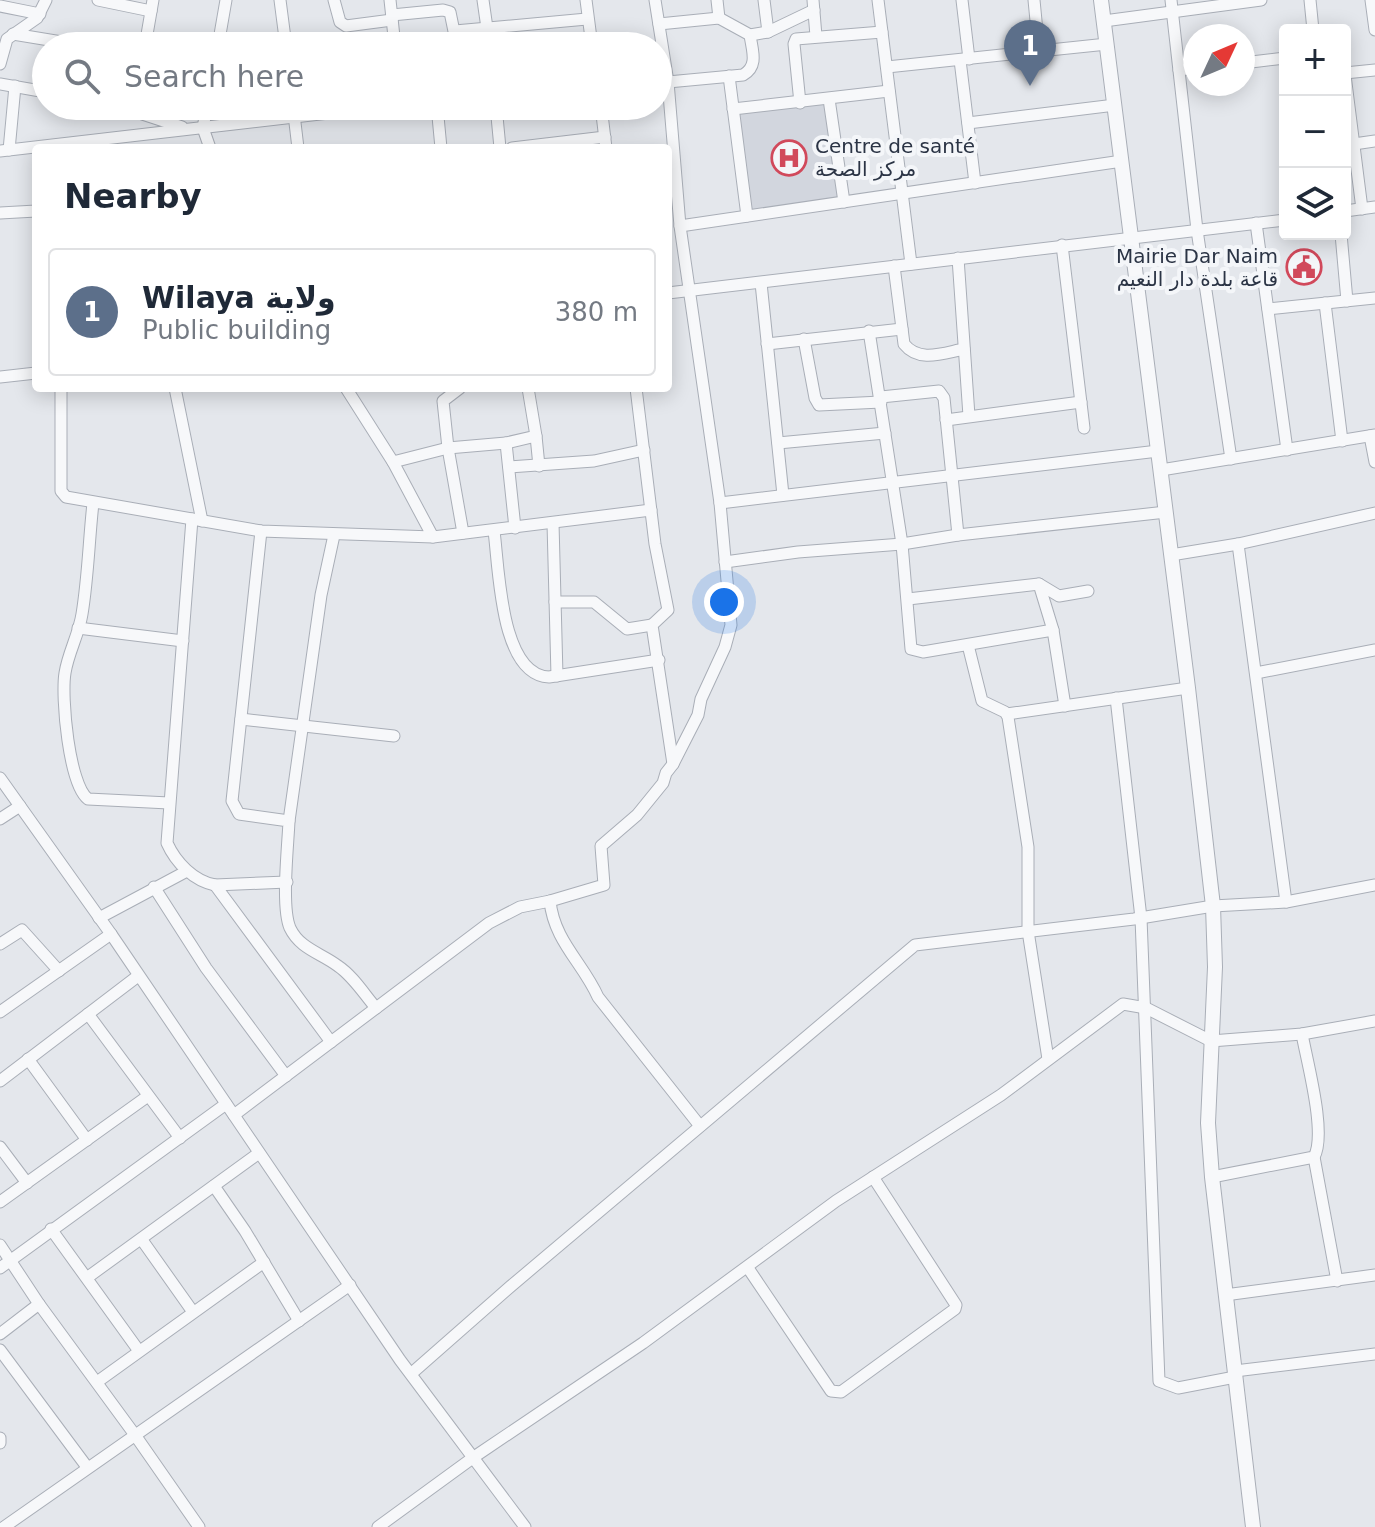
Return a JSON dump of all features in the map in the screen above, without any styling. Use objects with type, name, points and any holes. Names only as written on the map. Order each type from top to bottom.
[{"type":"street","points":[[0,64],[5,42],[40,14],[46,0]]},
{"type":"street","points":[[98,0],[152,5],[147,32]]},
{"type":"street","points":[[220,32],[226,0]]},
{"type":"street","points":[[280,0],[284,32]]},
{"type":"street","points":[[334,0],[340,22],[346,26],[447,10],[452,15],[455,31],[587,19]]},
{"type":"street","points":[[390,0],[394,32]]},
{"type":"street","points":[[483,0],[487,28]]},
{"type":"street","points":[[586,0],[589,32]]},
{"type":"street","points":[[655,0],[660,32]]},
{"type":"street","points":[[717,0],[719,18]]},
{"type":"street","points":[[764,0],[768,32]]},
{"type":"street","points":[[878,0],[911,264]]},
{"type":"street","points":[[962,0],[968,123],[975,183]]},
{"type":"street","points":[[1034,0],[1039,52]]},
{"type":"street","points":[[1101,0],[1213,906],[1215,967],[1208,1123],[1253,1527]]},
{"type":"street","points":[[1104,21],[1171,6],[1261,0]]},
{"type":"street","points":[[1310,0],[1312,24]]},
{"type":"street","points":[[1371,0],[1375,30]]},
{"type":"street","points":[[659,24],[719,18],[750,35],[768,32],[814,5],[816,36]]},
{"type":"street","points":[[0,6],[40,14]]},
{"type":"street","points":[[1171,6],[1197,230],[1231,459]]},
{"type":"street","points":[[800,103],[794,44],[800,37],[882,32]]},
{"type":"street","points":[[13,34],[32,37]]},
{"type":"street","points":[[672,75],[743,75],[753,67],[750,35]]},
{"type":"street","points":[[887,67],[1107,44]]},
{"type":"street","points":[[1255,62],[1279,59]]},
{"type":"street","points":[[1179,70],[1183,70]]},
{"type":"street","points":[[1351,73],[1375,70]]},
{"type":"street","points":[[729,76],[747,216]]},
{"type":"street","points":[[0,84],[32,89]]},
{"type":"street","points":[[15,86],[4,150],[32,148]]},
{"type":"street","points":[[733,109],[889,91]]},
{"type":"street","points":[[1348,96],[1362,209]]},
{"type":"street","points":[[829,99],[844,202]]},
{"type":"street","points":[[968,123],[1115,105]]},
{"type":"street","points":[[165,120],[188,129]]},
{"type":"street","points":[[204,120],[203,128],[209,144]]},
{"type":"street","points":[[102,144],[134,142],[188,129],[248,120]]},
{"type":"street","points":[[295,120],[298,144]]},
{"type":"street","points":[[438,120],[441,144]]},
{"type":"street","points":[[497,120],[500,144]]},
{"type":"street","points":[[603,120],[606,143]]},
{"type":"street","points":[[669,120],[671,144]]},
{"type":"street","points":[[1354,144],[1375,141]]},
{"type":"street","points":[[234,1115],[502,914],[604,885],[601,846],[637,815],[663,783],[698,715],[701,699],[731,625],[720,503],[688,291],[672,150]]},
{"type":"street","points":[[680,226],[1122,161]]},
{"type":"street","points":[[1351,210],[1375,207]]},
{"type":"street","points":[[0,213],[32,211]]},
{"type":"street","points":[[672,293],[1279,221]]},
{"type":"street","points":[[1256,223],[1287,450]]},
{"type":"street","points":[[1342,240],[1347,301]]},
{"type":"street","points":[[1062,245],[1084,428]]},
{"type":"street","points":[[958,258],[969,416]]},
{"type":"street","points":[[894,266],[904,344],[911,352],[923,356],[964,349]]},
{"type":"street","points":[[761,283],[783,495]]},
{"type":"street","points":[[1268,309],[1375,298]]},
{"type":"street","points":[[1325,303],[1342,441]]},
{"type":"street","points":[[767,344],[902,329]]},
{"type":"street","points":[[869,331],[902,544],[910,646],[914,651],[923,652],[1053,630]]},
{"type":"street","points":[[804,339],[819,405],[939,391],[944,398],[958,535]]},
{"type":"street","points":[[0,377],[32,373]]},
{"type":"street","points":[[61,392],[61,491],[66,497],[93,503],[261,531],[433,537],[651,510]]},
{"type":"street","points":[[176,392],[197,520],[183,641],[167,843],[187,871],[197,879],[215,885],[287,882]]},
{"type":"street","points":[[349,392],[393,462],[433,537]]},
{"type":"street","points":[[455,392],[443,401],[463,533]]},
{"type":"street","points":[[529,392],[539,466]]},
{"type":"street","points":[[555,602],[594,602],[627,629],[652,625],[668,610],[651,510],[637,392]]},
{"type":"street","points":[[946,420],[1081,402]]},
{"type":"street","points":[[778,443],[885,433]]},
{"type":"street","points":[[393,462],[448,448],[506,443],[536,436]]},
{"type":"street","points":[[1161,470],[1373,436],[1375,462]]},
{"type":"street","points":[[506,443],[515,528]]},
{"type":"street","points":[[509,467],[594,461],[644,450]]},
{"type":"street","points":[[720,503],[1158,451]]},
{"type":"street","points":[[93,503],[82,615],[65,674],[64,693],[67,727],[80,789],[83,796],[99,801],[169,803]]},
{"type":"street","points":[[725,562],[1166,512]]},
{"type":"street","points":[[1171,555],[1238,544],[1375,513]]},
{"type":"street","points":[[553,523],[557,676]]},
{"type":"street","points":[[261,531],[232,801],[239,814],[289,821]]},
{"type":"street","points":[[494,531],[509,640],[530,671],[541,677],[557,676],[659,660]]},
{"type":"street","points":[[334,535],[321,595],[289,821],[288,920],[296,937],[308,949],[340,967],[376,1008]]},
{"type":"street","points":[[1238,544],[1286,902]]},
{"type":"street","points":[[908,599],[1039,584],[1059,596],[1088,591]]},
{"type":"street","points":[[1039,584],[1053,630],[1065,706]]},
{"type":"street","points":[[652,625],[673,764]]},
{"type":"street","points":[[78,628],[183,641]]},
{"type":"street","points":[[968,645],[982,701],[1007,714],[1188,688]]},
{"type":"street","points":[[1256,673],[1375,650]]},
{"type":"street","points":[[1116,698],[1141,918],[1159,1381],[1178,1388],[1235,1374],[1375,1354]]},
{"type":"street","points":[[1007,714],[1028,847],[1028,931],[1048,1059]]},
{"type":"street","points":[[241,719],[394,736]]},
{"type":"street","points":[[0,778],[111,934],[350,1285],[525,1527]]},
{"type":"street","points":[[0,819],[20,806]]},
{"type":"street","points":[[99,918],[187,871]]},
{"type":"street","points":[[215,885],[331,1042]]},
{"type":"street","points":[[412,1373],[915,945],[1141,918],[1213,906],[1286,902],[1375,885]]},
{"type":"street","points":[[154,887],[206,968],[286,1076]]},
{"type":"street","points":[[550,901],[552,917],[566,949],[587,974],[598,997],[700,1126]]},
{"type":"street","points":[[0,944],[22,930],[59,971]]},
{"type":"street","points":[[0,1012],[111,934]]},
{"type":"street","points":[[0,1081],[138,976]]},
{"type":"street","points":[[378,1527],[474,1457],[643,1343],[836,1201],[1001,1095],[1123,1004],[1146,1008],[1211,1041],[1302,1034],[1375,1021]]},
{"type":"street","points":[[88,1014],[180,1138]]},
{"type":"street","points":[[1302,1034],[1319,1130],[1320,1148],[1314,1157],[1337,1281]]},
{"type":"street","points":[[28,1059],[87,1140]]},
{"type":"street","points":[[0,1202],[148,1096]]},
{"type":"street","points":[[0,1268],[226,1104]]},
{"type":"street","points":[[0,1147],[27,1183]]},
{"type":"street","points":[[88,1277],[259,1153]]},
{"type":"street","points":[[1212,1177],[1314,1157]]},
{"type":"street","points":[[748,1268],[831,1391],[841,1392],[866,1374],[955,1309],[956,1305],[873,1177]]},
{"type":"street","points":[[214,1186],[299,1321]]},
{"type":"street","points":[[51,1229],[139,1351]]},
{"type":"street","points":[[142,1240],[193,1312]]},
{"type":"street","points":[[0,1245],[199,1527]]},
{"type":"street","points":[[97,1382],[264,1262]]},
{"type":"street","points":[[1225,1295],[1375,1275]]},
{"type":"street","points":[[4,1527],[350,1285]]},
{"type":"street","points":[[0,1334],[39,1304]]},
{"type":"street","points":[[0,1350],[87,1467]]},
{"type":"shaded area","name":"Centre de santé مركز الصحة","points":[[826,104],[839,201],[752,212],[739,114]]},
{"type":"place","name":"Wilaya ولاية","points":[[1030,86]]},
{"type":"place","name":"Centre de santé مركز الصحة","points":[[789,158]]},
{"type":"place","name":"Mairie Dar Naim قاعة بلدة دار النعيم","points":[[1304,267]]}]
